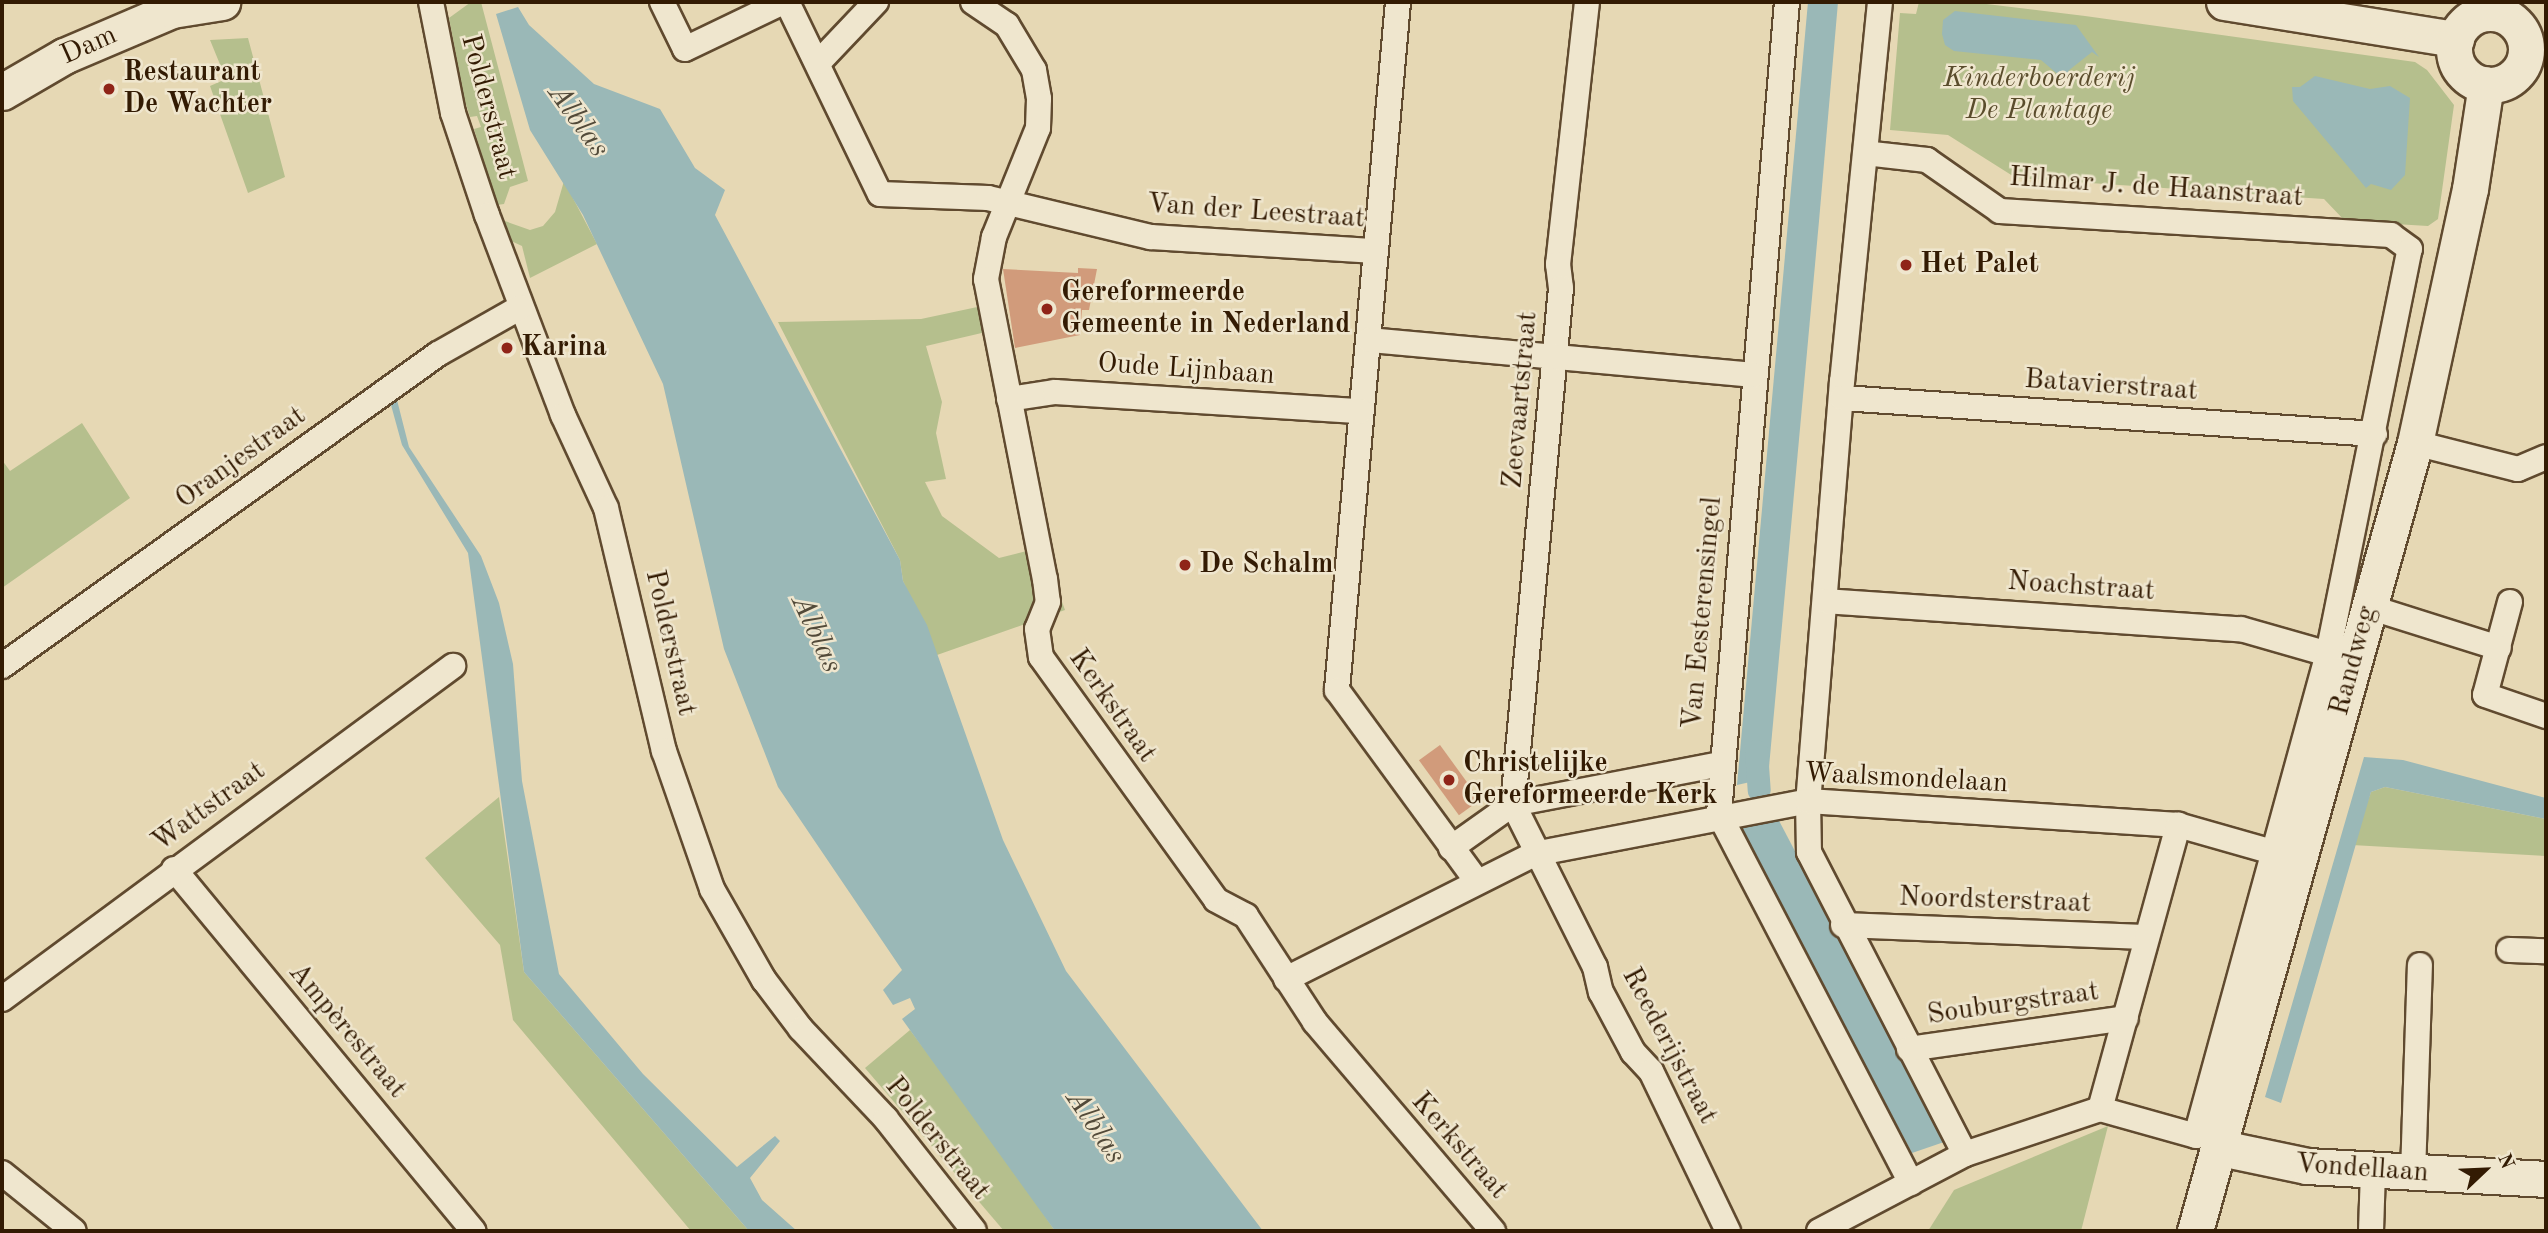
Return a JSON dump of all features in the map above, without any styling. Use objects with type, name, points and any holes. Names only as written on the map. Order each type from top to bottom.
[{"type":"street","name":"Dam","points":[[2,92],[64,56],[170,6],[222,2]]},
{"type":"street","name":"Polderstraat","points":[[431,2],[453,113],[521,307],[606,508],[664,751],[727,921],[801,1029],[886,1119],[966,1228]]},
{"type":"street","points":[[662,2],[685,49],[785,2],[819,62],[876,2]]},
{"type":"street","name":"Kerkstraat","points":[[973,2],[1007,25],[1034,70],[1039,99],[1038,128],[1008,202],[986,279],[1045,579],[1048,602],[1037,629],[1041,657],[1216,900],[1246,916],[1286,979],[1372,1092],[1493,1231]]},
{"type":"street","points":[[1398,2],[1337,690],[1476,880]]},
{"type":"street","name":"Zeevaartstraat","points":[[1513,804],[1561,288],[1558,264],[1587,2]]},
{"type":"street","name":"Van Eesterensingel","points":[[1787,2],[1720,764],[1719,814],[1911,1183]]},
{"type":"street","points":[[1880,2],[1842,398],[1808,801],[1808,852],[1843,925],[1965,1153]]},
{"type":"street","points":[[2224,2],[2456,39]]},
{"type":"street","points":[[2498,8],[2536,47],[2515,75],[2486,84],[2459,66],[2456,39],[2472,18],[2498,8]]},
{"type":"street","name":"Van der Leestraat","points":[[819,62],[880,194],[1008,202],[1151,237],[1376,251]]},
{"type":"street","name":"Randweg","points":[[2209,1142],[2369,607],[2415,443],[2470,189],[2486,84]]},
{"type":"street","name":"Hilmar J. de Haanstraat","points":[[1865,153],[1927,160],[2000,211],[2391,235],[2410,249]]},
{"type":"street","name":"Randweg","points":[[2195,1231],[2209,1142],[2276,853],[2328,654],[2375,434],[2410,249]]},
{"type":"street","name":"Oranjestraat","points":[[2,666],[438,354],[521,307]]},
{"type":"street","points":[[1369,340],[1753,375]]},
{"type":"street","name":"Oude Lijnbaan","points":[[1009,399],[1055,392],[1360,411]]},
{"type":"street","name":"Batavierstraat","points":[[1842,398],[2375,434]]},
{"type":"street","points":[[2415,443],[2518,468],[2546,457]]},
{"type":"street","name":"Noachstraat","points":[[1825,601],[2241,629],[2328,654]]},
{"type":"street","points":[[2510,602],[2486,695],[2546,716]]},
{"type":"street","points":[[2369,607],[2499,648]]},
{"type":"street","name":"Wattstraat","points":[[2,999],[174,869],[453,666]]},
{"type":"street","points":[[1451,848],[1513,804],[1720,764]]},
{"type":"street","name":"Waalsmondelaan","points":[[1286,979],[1476,880],[1534,854],[1719,814],[1808,801],[2178,825],[2276,853]]},
{"type":"street","points":[[1513,804],[1534,854]]},
{"type":"street","points":[[2100,1109],[2178,825]]},
{"type":"street","name":"Reederijstraat","points":[[1534,854],[1633,1052],[1651,1071],[1676,1119],[1728,1231]]},
{"type":"street","name":"Ampèrestraat","points":[[174,869],[473,1231]]},
{"type":"street","name":"Noordsterstraat","points":[[1843,925],[2146,937]]},
{"type":"street","points":[[2509,950],[2546,951]]},
{"type":"street","points":[[2413,1174],[2420,965]]},
{"type":"street","name":"Souburgstraat","points":[[1909,1049],[2126,1018]]},
{"type":"street","points":[[1819,1231],[1965,1153],[2100,1109],[2209,1142]]},
{"type":"street","name":"Vondellaan","points":[[2209,1142],[2268,1161],[2373,1172],[2546,1179]]},
{"type":"street","points":[[2371,1231],[2373,1172]]},
{"type":"street","points":[[2,1173],[74,1231]]},
{"type":"green space","points":[[471,2],[481,2],[528,181],[510,187],[504,204],[497,205],[474,129],[481,127],[477,116],[470,117],[464,98],[449,18]]},
{"type":"green space","name":"Kinderboerderij De Plantage","points":[[1919,2],[1970,2],[2415,62],[2427,70],[2454,105],[2438,219],[2428,226],[2345,221],[2324,199],[2016,178],[1948,135],[1890,130],[1900,13],[1916,14]]},
{"type":"green space","points":[[248,38],[285,177],[248,193],[210,86],[226,79],[210,40]]},
{"type":"green space","points":[[564,181],[597,244],[530,278],[522,246],[509,240],[502,220],[530,230],[543,226],[555,212]]},
{"type":"green space","points":[[982,306],[986,332],[926,346],[942,402],[936,433],[946,479],[925,482],[942,516],[999,558],[1042,547],[1065,610],[937,655],[903,581],[900,560],[778,322],[921,319]]},
{"type":"green space","points":[[82,423],[130,498],[2,588],[2,460],[10,471]]},
{"type":"green space","points":[[2385,787],[2546,819],[2546,856],[2352,845],[2371,792]]},
{"type":"green space","points":[[499,797],[524,972],[749,1231],[691,1231],[513,1020],[500,945],[425,858]]},
{"type":"green space","points":[[910,1030],[997,1146],[1055,1231],[1004,1231],[865,1068]]},
{"type":"green space","points":[[2108,1126],[2081,1231],[1928,1231],[1954,1190]]},
{"type":"water","points":[[1808,2],[1838,2],[1819,221],[1768,778],[1737,785]]},
{"type":"water","name":"Alblas","points":[[518,7],[529,25],[594,84],[660,109],[695,168],[725,190],[715,215],[900,560],[903,581],[927,625],[1003,840],[1066,971],[1263,1231],[1055,1231],[902,1019],[915,1009],[910,998],[893,1005],[883,990],[902,970],[778,787],[724,649],[663,384],[583,215],[530,130],[496,14]]},
{"type":"water","points":[[1955,11],[2076,25],[2099,57],[2092,52],[2068,71],[2073,78],[2067,82],[2041,60],[1954,51],[1945,45],[1942,34],[1943,20]]},
{"type":"water","points":[[2315,76],[2370,89],[2390,86],[2410,98],[2405,175],[2391,190],[2371,184],[2366,188],[2293,101],[2292,87],[2300,87]]},
{"type":"water","points":[[397,400],[409,447],[481,556],[499,603],[513,664],[522,781],[559,974],[643,1074],[737,1167],[775,1136],[780,1141],[750,1178],[762,1200],[797,1231],[749,1231],[524,972],[468,553],[402,445],[391,405]]},
{"type":"water","points":[[2364,757],[2403,760],[2546,798],[2546,819],[2385,787],[2371,792],[2281,1103],[2265,1097]]},
{"type":"water","points":[[1776,815],[1947,1141],[1912,1153],[1737,826]]},
{"type":"building","name":"Gereformeerde Gemeente in Nederland","points":[[1078,268],[1097,269],[1089,310],[1082,310],[1080,335],[1015,348],[1003,269],[1078,273]]},
{"type":"building","name":"Christelijke Gereformeerde Kerk","points":[[1440,745],[1480,800],[1459,815],[1419,760]]},
{"type":"waterway","points":[[1756,751],[1759,790]]},
{"type":"place","name":"Restaurant De Wachter","points":[[109,89]]},
{"type":"place","name":"Het Palet","points":[[1906,265]]},
{"type":"place","name":"Gereformeerde Gemeente in Nederland","points":[[1047,309]]},
{"type":"place","name":"Karina","points":[[507,348]]},
{"type":"place","name":"De Schalm","points":[[1185,565]]},
{"type":"place","name":"Christelijke Gereformeerde Kerk","points":[[1449,780]]}]
